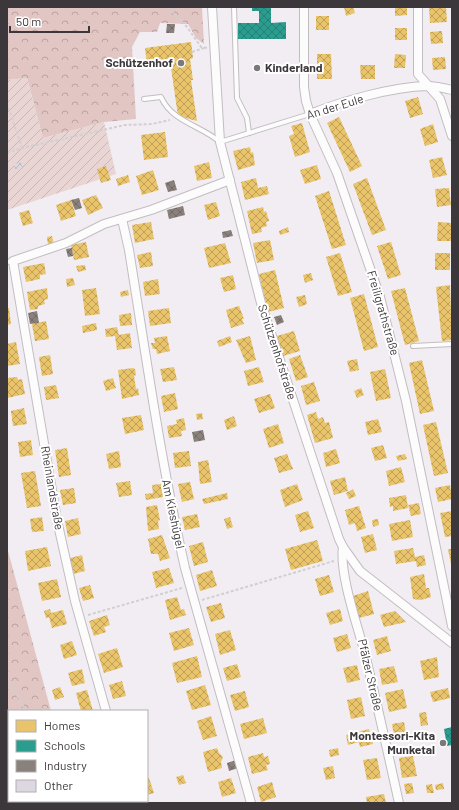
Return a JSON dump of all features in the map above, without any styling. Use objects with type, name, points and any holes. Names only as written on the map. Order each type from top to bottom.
[{"type":"street","name":"Schützenhofstraße","points":[[212,7],[210,48],[220,142],[263,310],[343,548],[360,571],[452,643]]},
{"type":"street","name":"Freiligrathstraße","points":[[304,7],[304,87],[310,114],[337,173],[380,297],[406,401],[452,626]]},
{"type":"street","points":[[418,7],[418,74],[440,99],[452,136]]},
{"type":"street","name":"An der Eule","points":[[310,114],[334,105],[406,88],[429,86],[452,90]]},
{"type":"street","points":[[10,262],[66,243],[104,224],[151,210],[230,180]]},
{"type":"street","name":"Am Kieshügel","points":[[122,219],[130,256],[165,474],[190,585],[251,803]]},
{"type":"street","name":"Rheinlandstraße","points":[[10,262],[57,520],[79,617],[106,710]]},
{"type":"street","name":"Pfälzer Straße","points":[[343,548],[341,558],[346,581],[368,665],[399,803]]},
{"type":"lane","points":[[234,7],[237,98],[247,118],[249,133]]},
{"type":"lane","points":[[144,99],[161,97],[165,107],[179,118],[210,133],[220,142]]},
{"type":"lane","name":"An der Eule","points":[[220,142],[310,114]]},
{"type":"lane","points":[[413,346],[452,344]]},
{"type":"path","points":[[168,7],[187,26],[201,47],[210,48]]},
{"type":"path","points":[[192,52],[210,48]]},
{"type":"path","points":[[7,103],[22,148]]},
{"type":"path","points":[[7,153],[22,148],[125,125],[152,124],[179,118]]},
{"type":"path","points":[[195,602],[328,563]]},
{"type":"path","points":[[79,617],[190,585]]},
{"type":"path","points":[[7,678],[25,710]]},
{"type":"green space","points":[[7,7],[202,7],[204,44],[196,38],[188,24],[160,23],[157,32],[140,32],[132,47],[136,119],[104,122],[43,138],[27,78],[7,80]]},
{"type":"green space","points":[[27,78],[43,138],[104,122],[116,174],[7,210],[7,80]]},
{"type":"green space","points":[[7,547],[51,710],[8,710],[7,771]]},
{"type":"green space","points":[[7,771],[8,802],[74,802],[74,803],[7,803]]},
{"type":"building: Homes","points":[[344,7],[353,7],[355,13],[346,16]]},
{"type":"building: Homes","points":[[395,7],[407,7],[407,15],[395,16]]},
{"type":"building: Homes","points":[[429,7],[446,7],[447,22],[430,23]]},
{"type":"building: Homes","points":[[316,16],[329,16],[329,30],[316,30]]},
{"type":"building: Homes","points":[[395,28],[407,28],[407,40],[395,40]]},
{"type":"building: Homes","points":[[442,31],[443,43],[431,44],[430,32]]},
{"type":"building: Homes","name":"Schützenhof","points":[[191,42],[193,58],[190,59],[193,80],[191,80],[197,121],[178,116],[170,61],[147,64],[145,48]]},
{"type":"building: Homes","points":[[317,54],[331,54],[332,79],[317,79]]},
{"type":"building: Homes","points":[[395,54],[406,55],[405,68],[394,68]]},
{"type":"building: Homes","points":[[445,57],[446,69],[433,70],[432,58]]},
{"type":"building: Homes","points":[[360,65],[375,65],[375,79],[361,79]]},
{"type":"building: Homes","points":[[418,97],[423,114],[410,118],[405,101]]},
{"type":"building: Homes","points":[[339,117],[362,166],[350,172],[327,123]]},
{"type":"building: Homes","points":[[302,123],[310,152],[295,157],[289,136],[294,134],[291,126]]},
{"type":"building: Homes","points":[[433,124],[438,142],[425,146],[420,129]]},
{"type":"building: Homes","points":[[165,132],[168,157],[144,160],[141,135]]},
{"type":"building: Homes","points":[[250,147],[251,153],[253,152],[255,165],[238,170],[233,151]]},
{"type":"building: Homes","points":[[442,157],[447,175],[433,178],[429,160]]},
{"type":"building: Homes","points":[[209,162],[212,178],[197,181],[194,166]]},
{"type":"building: Homes","points":[[317,165],[321,179],[305,184],[300,170]]},
{"type":"building: Homes","points":[[106,166],[111,180],[101,183],[97,169]]},
{"type":"building: Homes","points":[[153,170],[159,190],[142,195],[136,176]]},
{"type":"building: Homes","points":[[128,175],[130,182],[118,186],[116,179]]},
{"type":"building: Homes","points":[[256,178],[258,188],[267,186],[269,194],[245,200],[241,182]]},
{"type":"building: Homes","points":[[367,178],[386,230],[372,235],[353,184]]},
{"type":"building: Homes","points":[[449,188],[451,205],[437,207],[435,189]]},
{"type":"building: Homes","points":[[329,191],[346,245],[332,249],[315,196]]},
{"type":"building: Homes","points":[[96,195],[103,208],[88,215],[82,200]]},
{"type":"building: Homes","points":[[71,200],[76,216],[61,221],[56,205]]},
{"type":"building: Homes","points":[[216,202],[220,216],[208,220],[204,205]]},
{"type":"building: Homes","points":[[263,207],[269,221],[266,222],[267,226],[261,228],[262,232],[252,234],[247,211]]},
{"type":"building: Homes","points":[[29,210],[33,223],[23,226],[19,213]]},
{"type":"building: Homes","points":[[151,222],[154,239],[135,243],[132,225]]},
{"type":"building: Homes","points":[[438,222],[452,223],[451,241],[437,241]]},
{"type":"building: Homes","points":[[288,227],[289,232],[280,235],[279,231]]},
{"type":"building: Homes","points":[[52,236],[54,244],[48,245],[47,237]]},
{"type":"building: Homes","points":[[270,240],[274,260],[257,263],[253,243]]},
{"type":"building: Homes","points":[[86,242],[89,257],[74,260],[71,245]]},
{"type":"building: Homes","points":[[391,242],[401,275],[388,279],[377,246]]},
{"type":"building: Homes","points":[[225,243],[231,263],[209,268],[204,248]]},
{"type":"building: Homes","points":[[151,252],[153,266],[140,268],[137,255]]},
{"type":"building: Homes","points":[[340,253],[352,292],[338,296],[326,257]]},
{"type":"building: Homes","points":[[435,253],[450,253],[450,270],[435,270]]},
{"type":"building: Homes","points":[[44,263],[46,274],[40,275],[40,279],[26,282],[23,267]]},
{"type":"building: Homes","points":[[85,265],[86,270],[78,272],[76,266]]},
{"type":"building: Homes","points":[[275,270],[284,308],[268,312],[259,274]]},
{"type":"building: Homes","points":[[311,273],[313,280],[305,283],[303,275]]},
{"type":"building: Homes","points":[[233,275],[236,289],[224,292],[220,278]]},
{"type":"building: Homes","points":[[73,278],[75,285],[67,287],[66,279]]},
{"type":"building: Homes","points":[[158,279],[160,294],[145,296],[143,282]]},
{"type":"building: Homes","points":[[450,285],[452,340],[442,341],[436,287]]},
{"type":"building: Homes","points":[[47,288],[48,299],[44,300],[45,304],[38,306],[38,309],[30,310],[27,292]]},
{"type":"building: Homes","points":[[96,288],[100,314],[85,316],[82,290]]},
{"type":"building: Homes","points":[[405,288],[419,341],[405,345],[391,291]]},
{"type":"building: Homes","points":[[128,290],[129,295],[121,297],[120,292]]},
{"type":"building: Homes","points":[[364,294],[378,347],[364,351],[350,298]]},
{"type":"building: Homes","points":[[305,295],[307,304],[299,307],[296,297]]},
{"type":"building: Homes","points":[[239,306],[244,319],[242,319],[244,324],[231,328],[226,310]]},
{"type":"building: Homes","points":[[7,308],[9,308],[11,324],[7,325]]},
{"type":"building: Homes","points":[[169,308],[171,323],[150,326],[148,311]]},
{"type":"building: Homes","points":[[131,313],[132,325],[120,326],[119,315]]},
{"type":"building: Homes","points":[[46,321],[49,339],[35,341],[32,324]]},
{"type":"building: Homes","points":[[96,323],[97,330],[83,333],[82,326]]},
{"type":"building: Homes","points":[[117,327],[119,335],[130,333],[132,348],[117,350],[115,336],[106,337],[105,329]]},
{"type":"building: Homes","points":[[294,331],[300,351],[283,356],[277,336]]},
{"type":"building: Homes","points":[[167,336],[170,351],[157,354],[156,349],[153,349],[151,343],[155,343],[154,338]]},
{"type":"building: Homes","points":[[230,336],[232,342],[219,347],[217,341]]},
{"type":"building: Homes","points":[[250,336],[256,360],[246,363],[236,340]]},
{"type":"building: Homes","points":[[16,342],[20,364],[7,366],[7,344]]},
{"type":"building: Homes","points":[[50,355],[53,374],[42,376],[39,357]]},
{"type":"building: Homes","points":[[300,355],[308,377],[296,381],[289,359]]},
{"type":"building: Homes","points":[[357,359],[359,370],[350,372],[347,361]]},
{"type":"building: Homes","points":[[422,360],[434,411],[420,414],[409,363]]},
{"type":"building: Homes","points":[[174,367],[177,380],[163,382],[160,369]]},
{"type":"building: Homes","points":[[259,367],[264,382],[248,386],[244,371]]},
{"type":"building: Homes","points":[[135,369],[136,375],[134,376],[136,389],[138,388],[139,395],[122,399],[118,370]]},
{"type":"building: Homes","points":[[385,369],[391,398],[376,401],[370,372]]},
{"type":"building: Homes","points":[[17,377],[18,380],[22,379],[25,394],[7,398],[7,378]]},
{"type":"building: Homes","points":[[113,378],[116,388],[106,391],[103,381]]},
{"type":"building: Homes","points":[[314,382],[320,401],[306,405],[301,386]]},
{"type":"building: Homes","points":[[56,385],[59,398],[46,400],[44,387]]},
{"type":"building: Homes","points":[[361,388],[364,395],[357,398],[354,391]]},
{"type":"building: Homes","points":[[175,393],[178,409],[164,412],[161,396]]},
{"type":"building: Homes","points":[[270,394],[275,408],[259,413],[254,399]]},
{"type":"building: Homes","points":[[24,408],[27,424],[13,426],[11,411]]},
{"type":"building: Homes","points":[[316,412],[318,419],[323,417],[325,423],[329,422],[333,438],[315,443],[307,415]]},
{"type":"building: Homes","points":[[202,413],[203,419],[197,420],[196,414]]},
{"type":"building: Homes","points":[[141,415],[144,430],[125,434],[122,418]]},
{"type":"building: Homes","points":[[234,416],[237,426],[227,430],[224,420]]},
{"type":"building: Homes","points":[[184,418],[186,430],[181,431],[182,436],[169,438],[167,426],[177,424],[176,420]]},
{"type":"building: Homes","points":[[378,419],[382,432],[368,435],[365,422]]},
{"type":"building: Homes","points":[[436,422],[448,473],[434,476],[423,425]]},
{"type":"building: Homes","points":[[278,424],[284,443],[269,448],[263,429]]},
{"type":"building: Homes","points":[[31,440],[33,455],[20,457],[18,442]]},
{"type":"building: Homes","points":[[383,445],[387,458],[375,461],[371,448]]},
{"type":"building: Homes","points":[[67,448],[71,475],[59,477],[55,450]]},
{"type":"building: Homes","points":[[336,449],[340,463],[326,467],[323,453]]},
{"type":"building: Homes","points":[[119,451],[121,467],[109,469],[106,454]]},
{"type":"building: Homes","points":[[189,451],[191,466],[175,468],[173,453]]},
{"type":"building: Homes","points":[[287,454],[293,469],[279,473],[274,458]]},
{"type":"building: Homes","points":[[405,454],[407,459],[398,461],[396,456]]},
{"type":"building: Homes","points":[[208,460],[212,482],[200,484],[198,462]]},
{"type":"building: Homes","points":[[401,467],[405,482],[389,486],[386,471]]},
{"type":"building: Homes","points":[[35,471],[41,506],[27,508],[21,473]]},
{"type":"building: Homes","points":[[345,477],[348,491],[334,495],[330,481]]},
{"type":"building: Homes","points":[[130,481],[132,495],[119,497],[116,483]]},
{"type":"building: Homes","points":[[190,482],[194,499],[182,502],[178,484]]},
{"type":"building: Homes","points":[[161,484],[163,497],[146,500],[145,494],[153,493],[152,485]]},
{"type":"building: Homes","points":[[297,484],[303,500],[285,507],[280,490]]},
{"type":"building: Homes","points":[[450,485],[452,499],[438,502],[435,488]]},
{"type":"building: Homes","points":[[74,488],[76,503],[63,505],[60,490]]},
{"type":"building: Homes","points":[[353,489],[356,496],[349,499],[346,493]]},
{"type":"building: Homes","points":[[227,493],[228,499],[204,504],[202,499]]},
{"type":"building: Homes","points":[[406,495],[408,508],[393,511],[393,506],[390,507],[389,498]]},
{"type":"building: Homes","points":[[419,503],[421,514],[411,516],[408,505]]},
{"type":"building: Homes","points":[[157,505],[160,520],[158,521],[159,529],[148,531],[146,507]]},
{"type":"building: Homes","points":[[359,506],[366,528],[357,531],[355,523],[349,525],[345,510]]},
{"type":"building: Homes","points":[[308,511],[314,528],[300,532],[295,515]]},
{"type":"building: Homes","points":[[452,511],[452,536],[445,537],[440,513]]},
{"type":"building: Homes","points":[[197,514],[200,527],[185,530],[182,517]]},
{"type":"building: Homes","points":[[42,517],[44,531],[32,532],[30,519]]},
{"type":"building: Homes","points":[[230,517],[233,527],[227,529],[224,519]]},
{"type":"building: Homes","points":[[78,518],[81,534],[68,537],[65,521]]},
{"type":"building: Homes","points":[[378,519],[379,525],[373,527],[372,520]]},
{"type":"building: Homes","points":[[410,520],[413,537],[392,541],[389,524]]},
{"type":"building: Homes","points":[[373,534],[377,550],[365,553],[361,537]]},
{"type":"building: Homes","points":[[162,535],[170,558],[160,561],[158,554],[151,554],[148,539]]},
{"type":"building: Homes","points":[[317,540],[323,561],[291,570],[285,549]]},
{"type":"building: Homes","points":[[203,542],[208,562],[194,566],[189,546]]},
{"type":"building: Homes","points":[[47,547],[51,566],[28,571],[25,551]]},
{"type":"building: Homes","points":[[413,548],[415,557],[424,555],[426,565],[417,567],[416,561],[396,564],[394,551]]},
{"type":"building: Homes","points":[[448,549],[452,549],[452,564],[451,564]]},
{"type":"building: Homes","points":[[82,555],[85,571],[73,574],[70,558]]},
{"type":"building: Homes","points":[[169,568],[174,583],[156,588],[152,572]]},
{"type":"building: Homes","points":[[212,570],[217,586],[200,591],[196,575]]},
{"type":"building: Homes","points":[[424,574],[426,588],[429,588],[431,597],[421,600],[413,599],[410,577]]},
{"type":"building: Homes","points":[[329,575],[334,592],[320,596],[315,579]]},
{"type":"building: Homes","points":[[57,579],[61,597],[42,601],[38,583]]},
{"type":"building: Homes","points":[[90,585],[94,598],[83,601],[79,588]]},
{"type":"building: Homes","points":[[368,591],[374,614],[359,618],[353,596]]},
{"type":"building: Homes","points":[[177,597],[181,610],[184,609],[186,615],[170,620],[165,600]]},
{"type":"building: Homes","points":[[221,603],[225,618],[211,622],[206,607]]},
{"type":"building: Homes","points":[[50,609],[51,613],[63,610],[67,624],[52,628],[49,617],[46,618],[44,611]]},
{"type":"building: Homes","points":[[340,609],[343,621],[330,625],[326,613]]},
{"type":"building: Homes","points":[[395,611],[406,622],[384,627],[380,615]]},
{"type":"building: Homes","points":[[107,615],[110,625],[104,627],[106,632],[94,636],[89,621]]},
{"type":"building: Homes","points":[[189,628],[194,645],[174,651],[169,633]]},
{"type":"building: Homes","points":[[230,630],[236,650],[220,655],[215,634]]},
{"type":"building: Homes","points":[[347,634],[351,648],[337,652],[333,638]]},
{"type":"building: Homes","points":[[387,636],[391,651],[377,655],[373,640]]},
{"type":"building: Homes","points":[[72,641],[77,655],[64,659],[60,645]]},
{"type":"building: Homes","points":[[117,648],[123,667],[104,673],[98,654]]},
{"type":"building: Homes","points":[[197,656],[202,677],[177,683],[172,663]]},
{"type":"building: Homes","points":[[437,657],[439,677],[424,680],[420,661]]},
{"type":"building: Homes","points":[[237,664],[241,677],[227,681],[223,668]]},
{"type":"building: Homes","points":[[357,665],[360,680],[347,683],[343,668]]},
{"type":"building: Homes","points":[[394,666],[398,682],[382,685],[379,669]]},
{"type":"building: Homes","points":[[82,669],[85,683],[72,686],[68,673]]},
{"type":"building: Homes","points":[[122,681],[126,696],[113,699],[109,685]]},
{"type":"building: Homes","points":[[205,685],[211,705],[192,710],[186,691]]},
{"type":"building: Homes","points":[[60,687],[64,697],[55,700],[52,690]]},
{"type":"building: Homes","points":[[448,688],[450,698],[433,702],[430,692]]},
{"type":"building: Homes","points":[[403,689],[407,708],[389,712],[385,693]]},
{"type":"building: Homes","points":[[87,690],[93,710],[81,710],[76,693]]},
{"type":"building: Homes","points":[[245,691],[249,707],[235,711],[230,695]]},
{"type":"building: Homes","points":[[361,697],[365,716],[351,719],[347,700]]},
{"type":"building: Homes","points":[[426,712],[428,725],[421,726],[419,713]]},
{"type":"building: Homes","points":[[211,716],[217,736],[203,740],[197,721]]},
{"type":"building: Homes","points":[[263,718],[267,733],[244,739],[240,724]]},
{"type":"building: Homes","points":[[404,722],[407,738],[395,740],[392,724]]},
{"type":"building: Homes","points":[[369,729],[373,744],[360,747],[359,742],[348,745],[346,735]]},
{"type":"building: Homes","points":[[217,748],[223,757],[221,762],[222,768],[208,772],[203,752]]},
{"type":"building: Homes","points":[[338,748],[339,755],[330,757],[329,750]]},
{"type":"building: Homes","points":[[263,753],[264,757],[268,756],[270,764],[266,765],[268,770],[252,774],[248,757]]},
{"type":"building: Homes","points":[[413,756],[417,776],[402,778],[399,758]]},
{"type":"building: Homes","points":[[377,758],[381,778],[367,780],[363,760]]},
{"type":"building: Homes","points":[[333,766],[335,778],[326,780],[323,768]]},
{"type":"building: Homes","points":[[183,775],[186,783],[179,785],[176,777]]},
{"type":"building: Homes","points":[[148,778],[149,778],[154,793],[148,795]]},
{"type":"building: Homes","points":[[231,778],[236,793],[222,797],[218,782]]},
{"type":"building: Homes","points":[[272,782],[276,797],[261,802],[257,787]]},
{"type":"building: Homes","points":[[412,783],[414,793],[406,794],[404,784]]},
{"type":"building: Homes","points":[[443,783],[444,789],[436,790],[435,785]]},
{"type":"building: Homes","points":[[432,784],[434,793],[427,793],[426,785]]},
{"type":"building: Homes","points":[[384,794],[386,803],[367,803],[366,797]]},
{"type":"building: Schools","points":[[252,7],[271,7],[271,23],[286,22],[286,39],[238,39],[238,23],[259,23],[259,11],[252,11]]},
{"type":"building: Schools","points":[[452,727],[452,745],[447,746],[444,729]]},
{"type":"building: Industry","points":[[167,24],[175,24],[174,33],[166,33]]},
{"type":"building: Industry","points":[[174,180],[177,190],[168,192],[165,183]]},
{"type":"building: Industry","points":[[79,198],[82,208],[75,210],[71,200]]},
{"type":"building: Industry","points":[[183,206],[185,215],[169,219],[167,210]]},
{"type":"building: Industry","points":[[231,230],[233,236],[223,238],[222,232]]},
{"type":"building: Industry","points":[[72,248],[73,256],[68,257],[66,249]]},
{"type":"building: Industry","points":[[37,311],[39,323],[30,324],[28,313]]},
{"type":"building: Industry","points":[[281,315],[284,322],[277,325],[274,317]]},
{"type":"building: Industry","points":[[203,430],[205,440],[194,442],[192,432]]},
{"type":"building: Industry","points":[[236,760],[238,768],[229,771],[227,763]]},
{"type":"building: Other","points":[[21,162],[23,167],[15,169],[14,164]]},
{"type":"place","name":"Schützenhof","points":[[181,63]]},
{"type":"place","name":"Kinderland","points":[[257,68]]},
{"type":"place","name":"Montessori-Kita Munketal","points":[[443,743]]}]
